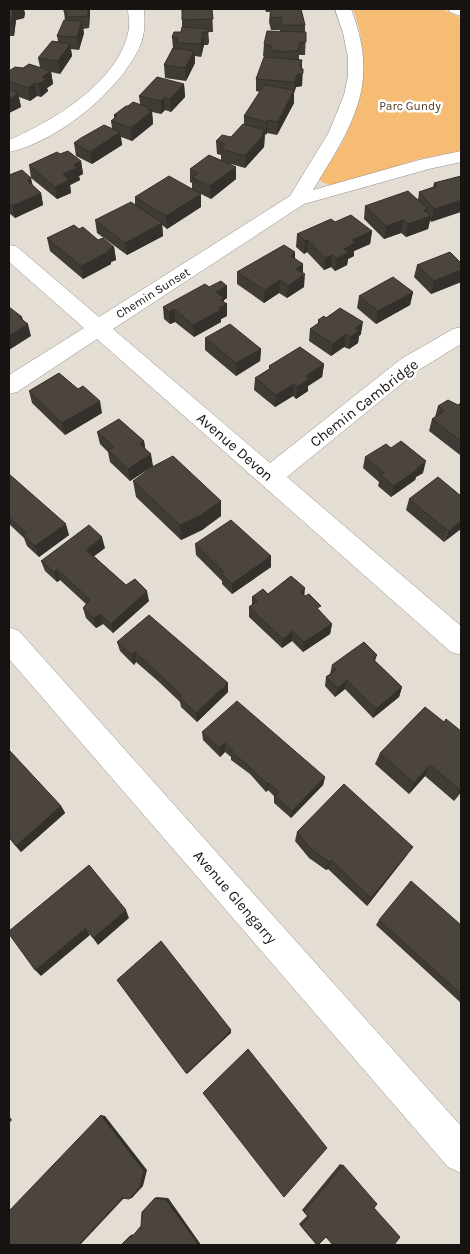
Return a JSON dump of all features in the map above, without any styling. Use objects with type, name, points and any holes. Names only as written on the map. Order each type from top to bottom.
[{"type":"street","points":[[9,147],[49,128],[89,100],[119,70],[135,40],[138,15],[136,9]]},
{"type":"street","name":"Chemin Sunset","points":[[297,200],[342,123],[350,105],[356,58],[343,9]]},
{"type":"street","points":[[456,9],[461,11]]},
{"type":"street","name":"Chemin Sunset","points":[[9,386],[297,200],[426,164],[461,157]]},
{"type":"street","name":"Avenue Devon","points":[[9,251],[461,643]]},
{"type":"street","name":"Chemin Cambridge","points":[[270,477],[409,366],[461,334]]},
{"type":"street","name":"Avenue Glengarry","points":[[9,640],[461,1154]]},
{"type":"green space","name":"Parc Gundy","points":[[353,9],[442,9],[461,18],[461,151],[419,159],[340,184],[326,184],[319,179],[350,125],[360,87],[363,49]]},
{"type":"building","points":[[9,9],[13,9],[11,23],[9,23]]},
{"type":"building","points":[[64,9],[88,9],[88,16],[67,17],[67,12],[64,12]]},
{"type":"building","points":[[212,9],[213,19],[182,20],[182,10]]},
{"type":"building","points":[[270,9],[301,9],[305,25],[282,25],[281,17],[271,18]]},
{"type":"building","points":[[64,20],[82,21],[77,37],[57,36]]},
{"type":"building","points":[[182,27],[208,29],[208,33],[203,32],[201,44],[176,43],[178,38],[172,37],[174,32],[181,32]]},
{"type":"building","points":[[267,31],[306,32],[306,42],[299,43],[299,50],[287,52],[271,50],[272,46],[264,44]]},
{"type":"building","points":[[52,41],[70,44],[58,61],[38,58]]},
{"type":"building","points":[[173,48],[194,51],[185,68],[164,65]]},
{"type":"building","points":[[264,57],[302,60],[300,67],[303,69],[303,73],[297,75],[294,82],[256,79]]},
{"type":"building","points":[[29,64],[51,71],[42,77],[46,79],[28,88],[9,81],[9,71],[15,67],[23,68]]},
{"type":"building","points":[[157,77],[184,84],[170,99],[164,98],[161,101],[139,96]]},
{"type":"building","points":[[264,85],[294,90],[278,122],[267,120],[266,122],[244,116]]},
{"type":"building","points":[[9,88],[18,94],[9,99]]},
{"type":"building","points":[[133,102],[150,108],[148,110],[152,111],[131,128],[111,121],[117,116],[114,115]]},
{"type":"building","points":[[243,124],[265,130],[262,134],[264,134],[245,156],[221,149],[225,144],[216,141],[222,135],[231,137]]},
{"type":"building","points":[[104,125],[120,132],[90,152],[74,143],[81,138]]},
{"type":"building","points":[[68,151],[81,161],[74,165],[77,168],[63,174],[69,180],[55,187],[29,165],[57,152],[60,154]]},
{"type":"building","points":[[209,155],[236,167],[210,186],[192,178],[198,173],[190,169]]},
{"type":"building","points":[[22,170],[31,178],[27,180],[41,193],[12,206],[9,203],[9,175]]},
{"type":"building","points":[[169,176],[201,194],[166,216],[135,197]]},
{"type":"building","points":[[461,176],[461,200],[434,209],[419,192],[437,186],[434,183]]},
{"type":"building","points":[[408,191],[428,209],[424,210],[431,216],[408,224],[403,220],[386,226],[365,206]]},
{"type":"building","points":[[131,202],[162,223],[125,243],[95,220]]},
{"type":"building","points":[[351,215],[372,231],[352,240],[355,243],[344,249],[349,253],[337,258],[332,255],[325,258],[308,240],[305,241],[297,234],[331,219],[335,222]]},
{"type":"building","points":[[74,225],[79,229],[83,227],[98,240],[103,238],[114,247],[81,266],[47,238]]},
{"type":"building","points":[[284,245],[295,252],[291,256],[303,264],[296,269],[305,274],[288,286],[280,280],[265,290],[237,272]]},
{"type":"building","points":[[450,252],[461,263],[461,270],[434,281],[417,265]]},
{"type":"building","points":[[393,277],[413,292],[378,311],[359,296]]},
{"type":"building","points":[[221,281],[227,286],[216,292],[224,298],[221,300],[227,304],[219,308],[221,310],[193,325],[174,309],[169,312],[163,307],[205,284],[209,287]]},
{"type":"building","points":[[9,307],[28,324],[9,336]]},
{"type":"building","points":[[340,308],[363,322],[355,328],[360,330],[350,337],[346,334],[333,344],[310,329],[320,322],[318,320],[324,316],[326,318]]},
{"type":"building","points":[[230,324],[261,349],[236,363],[205,338]]},
{"type":"building","points":[[300,347],[324,364],[306,376],[309,379],[297,387],[294,384],[276,395],[255,378],[271,368],[269,366]]},
{"type":"building","points":[[59,373],[78,389],[83,386],[100,401],[62,423],[29,391]]},
{"type":"building","points":[[448,400],[458,405],[461,403],[461,441],[432,419],[444,411],[438,406]]},
{"type":"building","points":[[119,419],[144,441],[140,444],[151,454],[128,469],[108,450],[114,447],[97,432]]},
{"type":"building","points":[[401,441],[426,461],[394,486],[380,475],[384,473],[365,457],[386,444],[391,448]]},
{"type":"building","points":[[173,456],[221,501],[201,515],[180,525],[133,481],[152,467]]},
{"type":"building","points":[[9,474],[66,524],[35,546],[23,535],[26,533],[9,517]]},
{"type":"building","points":[[438,477],[461,496],[461,521],[448,531],[409,499]]},
{"type":"building","points":[[231,520],[271,556],[232,584],[222,574],[224,572],[195,544]]},
{"type":"building","points":[[89,525],[102,537],[86,550],[126,585],[135,579],[147,591],[111,624],[100,614],[94,618],[83,608],[90,600],[57,569],[54,572],[41,561]]},
{"type":"building","points":[[291,576],[305,588],[300,592],[305,596],[309,594],[321,606],[317,608],[332,624],[304,642],[293,631],[283,639],[249,607],[257,601],[252,597],[263,589],[268,594]]},
{"type":"building","points":[[149,615],[228,683],[196,713],[180,698],[182,696],[135,652],[132,655],[117,642]]},
{"type":"building","points":[[364,642],[377,655],[373,659],[402,687],[376,709],[347,680],[338,688],[326,677],[336,670],[332,665]]},
{"type":"building","points":[[237,701],[325,777],[292,811],[275,796],[279,792],[269,783],[267,784],[231,752],[233,751],[225,743],[219,748],[202,732]]},
{"type":"building","points":[[425,707],[444,722],[446,719],[461,731],[460,790],[430,765],[414,783],[380,753]]},
{"type":"building","points":[[9,750],[61,806],[16,846],[9,837]]},
{"type":"building","points":[[344,784],[413,847],[371,898],[331,860],[329,862],[311,849],[297,832]]},
{"type":"building","points":[[89,865],[126,910],[93,938],[86,928],[35,970],[9,934],[9,931]]},
{"type":"building","points":[[411,881],[461,925],[461,994],[379,920]]},
{"type":"building","points":[[161,941],[231,1030],[186,1073],[117,980]]},
{"type":"building","points":[[248,1049],[327,1148],[284,1197],[203,1093]]},
{"type":"building","points":[[101,1115],[144,1171],[140,1187],[129,1199],[122,1198],[78,1245],[9,1245],[9,1211]]},
{"type":"building","points":[[343,1165],[377,1204],[374,1208],[400,1237],[394,1245],[333,1245],[326,1237],[317,1245],[301,1226],[309,1217],[304,1212]]},
{"type":"building","points":[[155,1198],[166,1200],[199,1245],[121,1245],[130,1236],[131,1238],[141,1226],[142,1212]]}]
